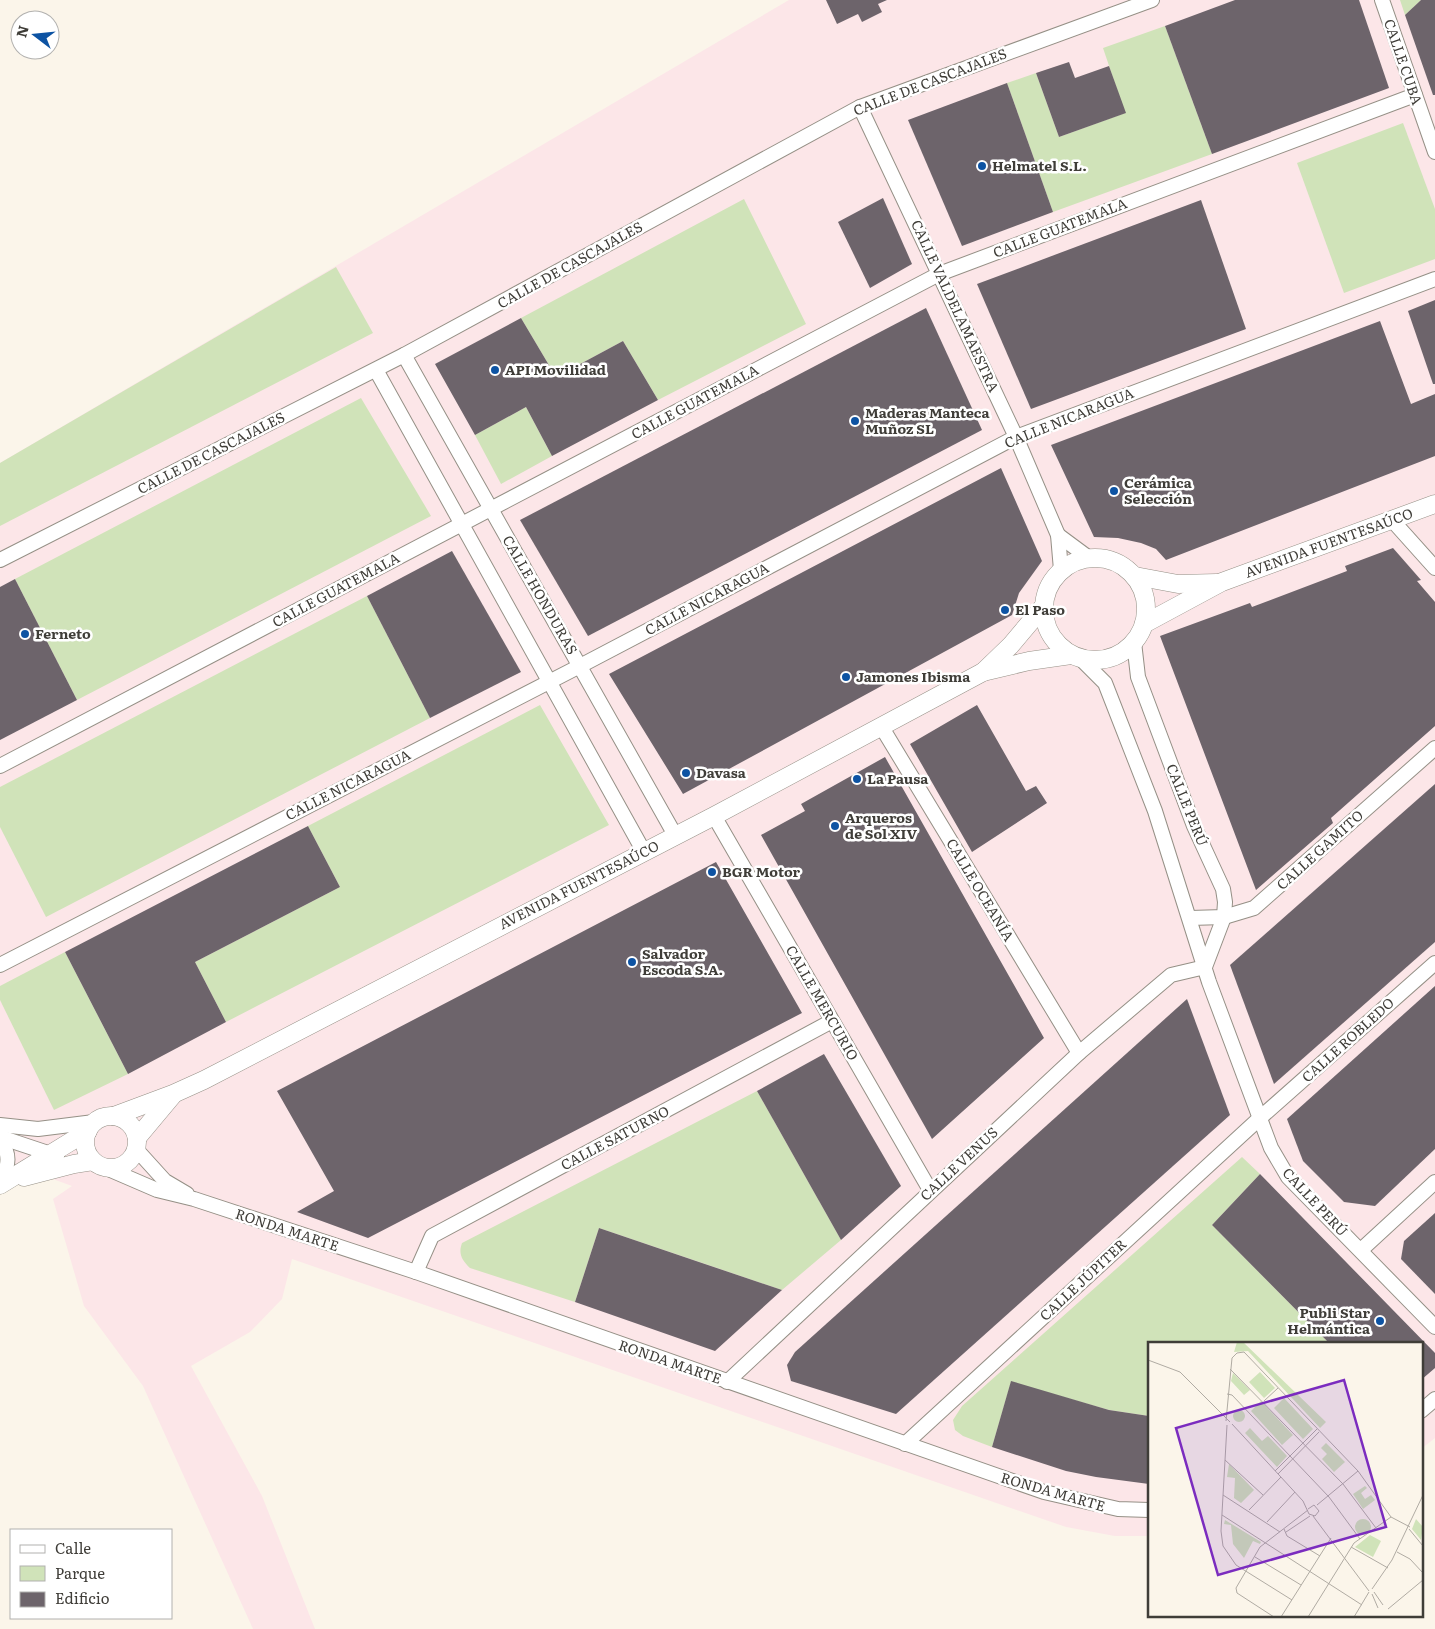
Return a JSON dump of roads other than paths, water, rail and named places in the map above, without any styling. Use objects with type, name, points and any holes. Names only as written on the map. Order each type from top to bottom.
[{"type":"street","name":"CALLE DE CASCAJALES","points":[[0,560],[376,370],[860,107],[1152,0]]},
{"type":"street","name":"CALLE CUBA","points":[[1382,0],[1435,152]]},
{"type":"street","name":"CALLE GUATEMALA","points":[[0,766],[940,274],[1415,95]]},
{"type":"street","name":"CALLE VALDELAMAESTRA","points":[[860,107],[1016,437],[1058,535],[1061,570]]},
{"type":"street","name":"CALLE NICARAGUA","points":[[0,965],[580,666],[1016,437],[1435,278]]},
{"type":"street","name":"CALLE HONDURAS","points":[[404,355],[675,835]]},
{"type":"street","points":[[376,370],[644,852]]},
{"type":"street","name":"AVENIDA FUENTESAÚCO","points":[[1144,624],[1222,582],[1435,504]]},
{"type":"street","points":[[1392,520],[1435,568]]},
{"type":"street","points":[[1058,535],[1089,558]]},
{"type":"street","points":[[1089,558],[1114,561],[1135,576],[1143,591],[1146,607],[1144,624],[1134,642],[1119,655],[1100,661],[1076,657],[1059,646],[1050,635],[1043,607],[1048,586],[1061,570],[1074,562],[1089,558]]},
{"type":"street","name":"AVENIDA FUENTESAÚCO","points":[[1135,576],[1178,584],[1222,582]]},
{"type":"street","name":"AVENIDA FUENTESAÚCO","points":[[983,672],[1011,645],[1043,607]]},
{"type":"street","name":"CALLE PERÚ","points":[[1134,642],[1138,677],[1194,826],[1223,889],[1225,902],[1224,917],[1205,967]]},
{"type":"street","name":"AVENIDA FUENTESAÚCO","points":[[114,1116],[173,1094],[714,816],[983,672],[1029,661],[1076,657]]},
{"type":"street","name":"CALLE PERÚ","points":[[1076,657],[1105,683],[1154,811],[1205,967],[1271,1148],[1288,1177],[1435,1327]]},
{"type":"street","name":"CALLE OCEANÍA","points":[[880,726],[1079,1053]]},
{"type":"street","name":"CALLE GAMITO","points":[[1190,918],[1224,917],[1254,908],[1435,748]]},
{"type":"street","name":"CALLE MERCURIO","points":[[714,816],[930,1190]]},
{"type":"street","name":"CALLE ROBLEDO","points":[[1261,1117],[1435,963]]},
{"type":"street","name":"CALLE VENUS","points":[[727,1382],[930,1190],[1079,1053],[1171,975],[1205,967]]},
{"type":"street","name":"CALLE SATURNO","points":[[416,1272],[432,1236],[832,1021]]},
{"type":"street","name":"AVENIDA FUENTESAÚCO","points":[[136,1144],[173,1094]]},
{"type":"street","points":[[107,1116],[114,1116],[125,1120],[132,1127],[136,1144],[127,1162],[121,1166],[74,1164],[0,1184],[107,1116]]},
{"type":"street","name":"CALLE JÚPITER","points":[[905,1444],[1261,1117]]},
{"type":"street","points":[[0,1125],[38,1129],[91,1127]]},
{"type":"street","points":[[91,1127],[86,1147],[100,1164]]},
{"type":"street","points":[[0,1138],[74,1164]]},
{"type":"street","points":[[0,1138],[8,1151],[8,1169],[0,1184]]},
{"type":"street","name":"RONDA MARTE","points":[[136,1144],[165,1181],[194,1199]]},
{"type":"street","name":"RONDA MARTE","points":[[100,1164],[157,1190],[194,1199],[416,1272],[1044,1492],[1118,1509],[1148,1510]]},
{"type":"street","points":[[1361,1250],[1435,1182]]},
{"type":"street","points":[[1422,1410],[1435,1399]]},
{"type":"place","name":"Helmatel S.L.","points":[[982,166]]},
{"type":"place","name":"API Movilidad","points":[[495,370]]},
{"type":"place","name":"Maderas Manteca Muñoz SL","points":[[855,421]]},
{"type":"place","name":"Cerámica Selección","points":[[1114,491]]},
{"type":"place","name":"El Paso","points":[[1005,610]]},
{"type":"place","name":"Ferneto","points":[[25,634]]},
{"type":"place","name":"Jamones Ibisma","points":[[846,677]]},
{"type":"place","name":"Davasa","points":[[686,773]]},
{"type":"place","name":"La Pausa","points":[[857,779]]},
{"type":"place","name":"Arqueros de Sol XIV","points":[[835,826]]},
{"type":"place","name":"BGR Motor","points":[[712,872]]},
{"type":"place","name":"Salvador Escoda S.A.","points":[[632,962]]},
{"type":"place","name":"Publi Star Helmántica","points":[[1380,1321]]}]
